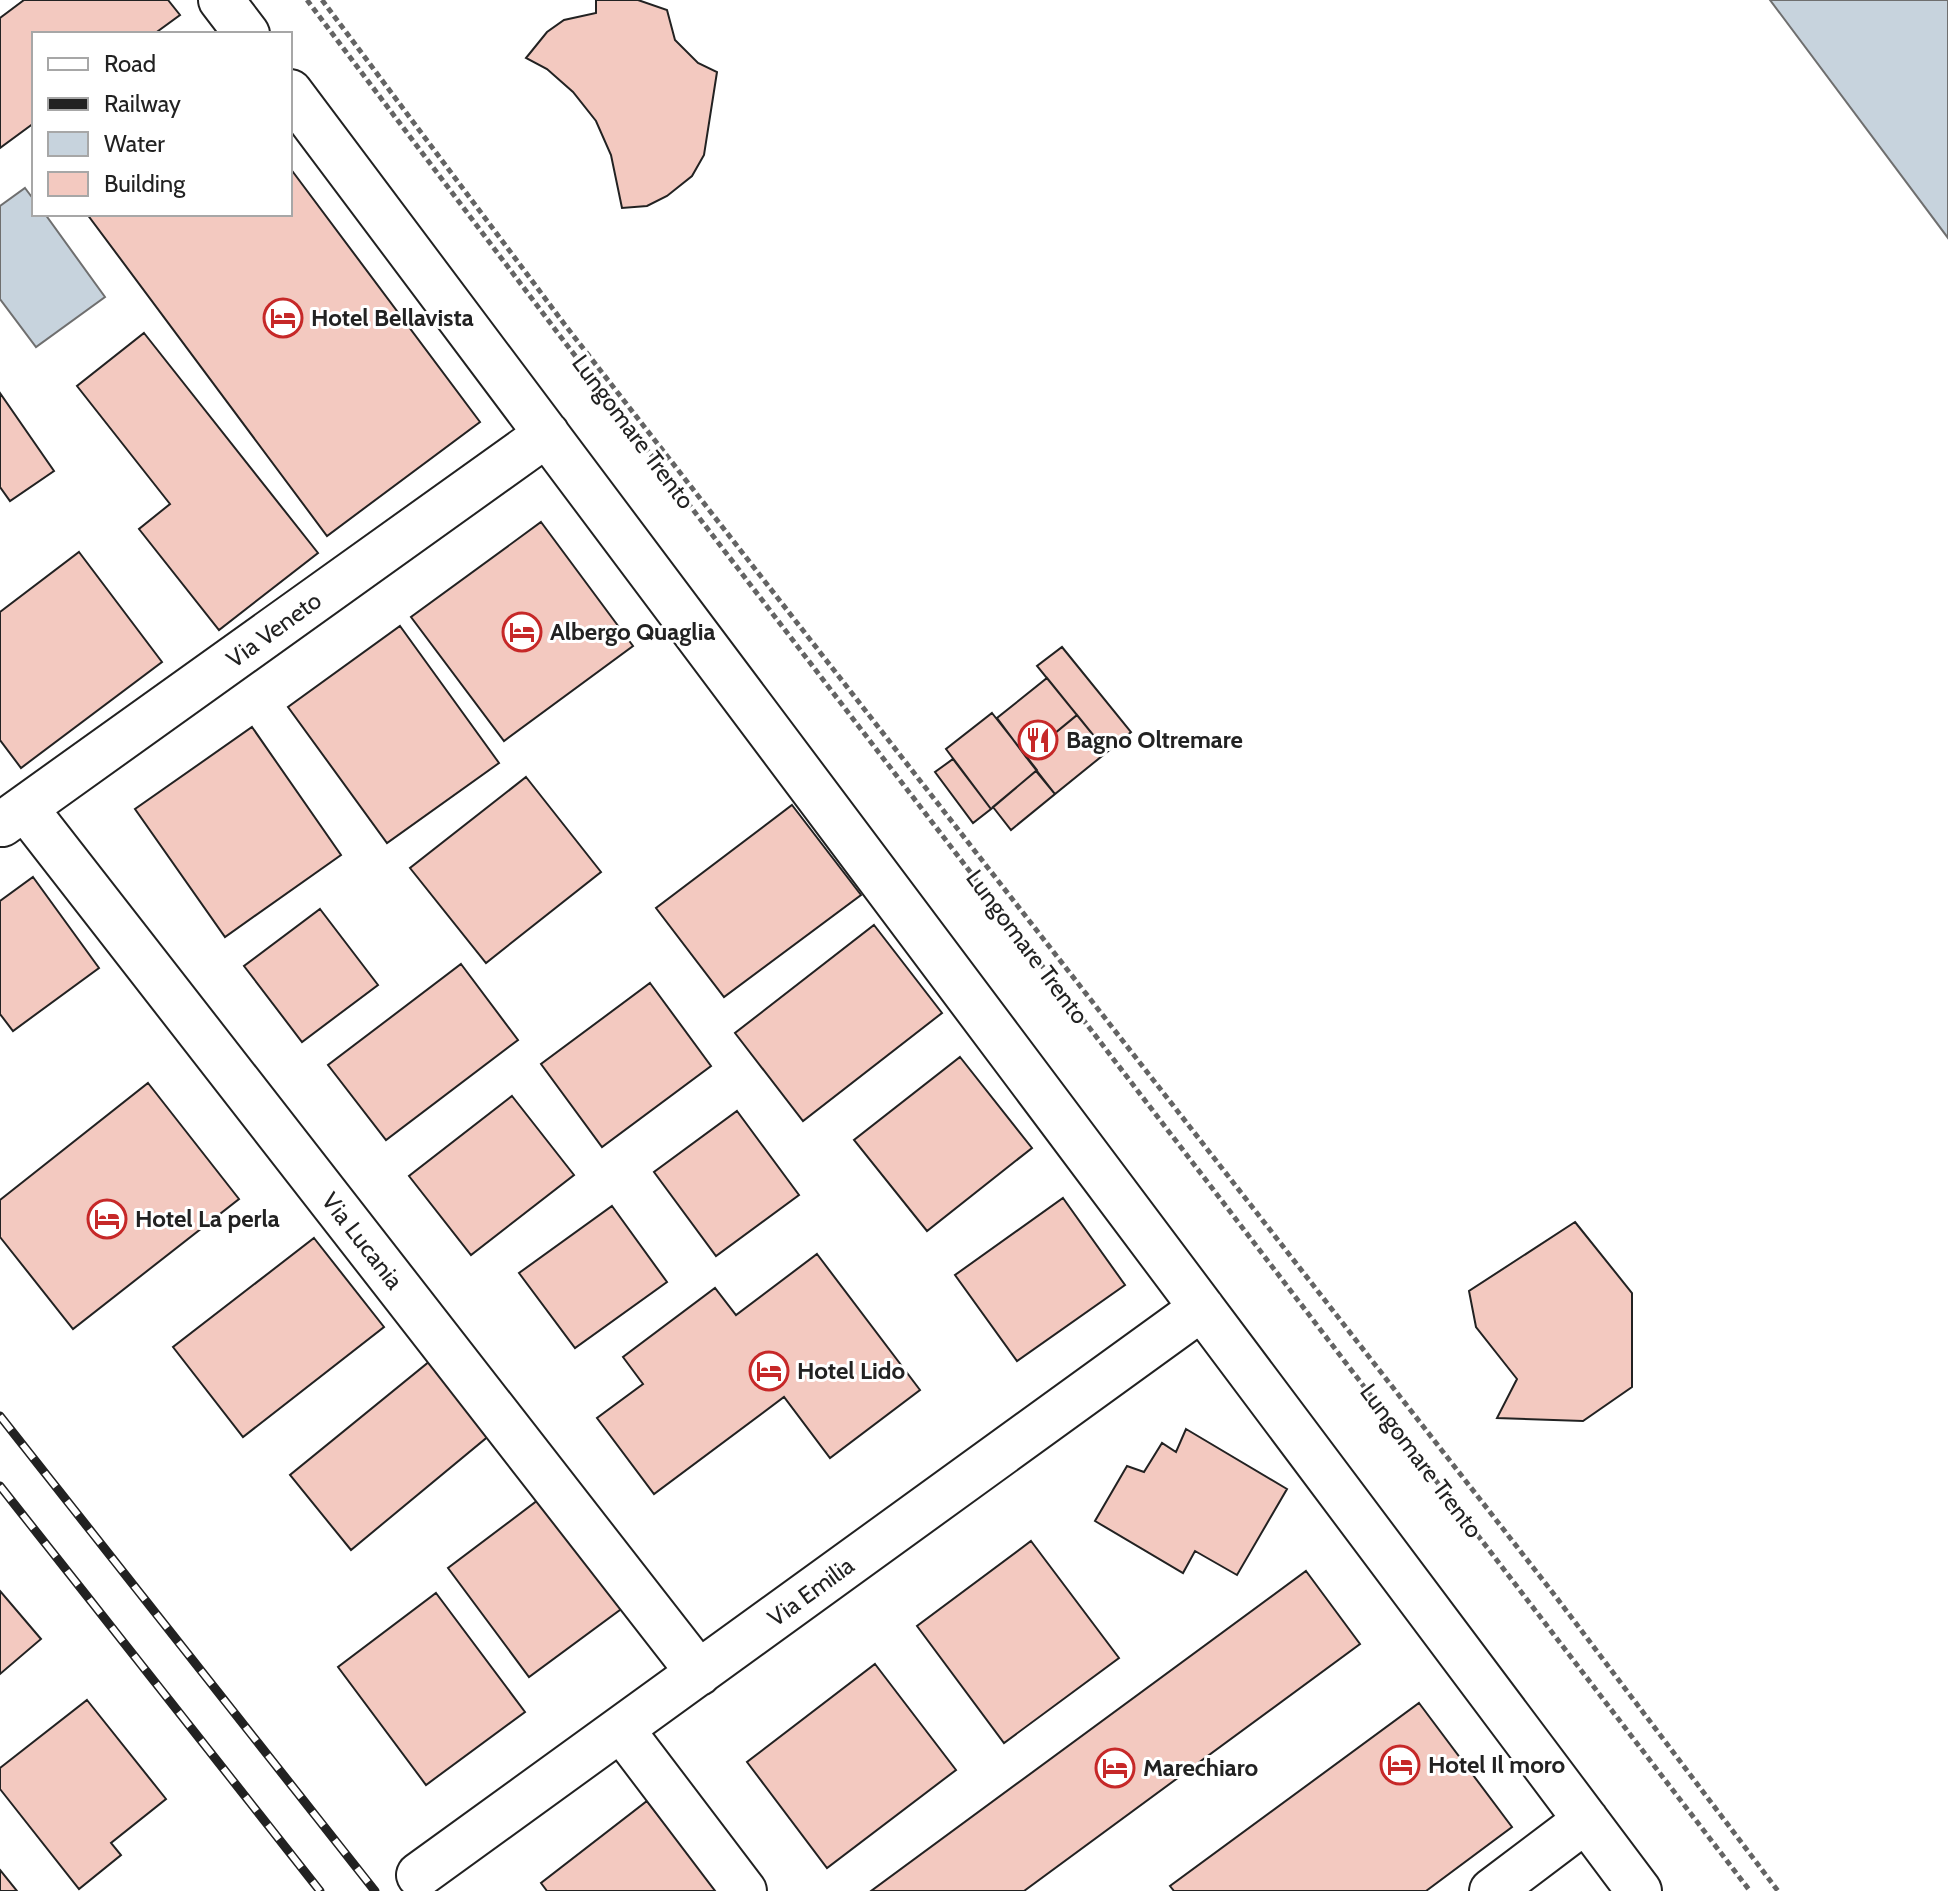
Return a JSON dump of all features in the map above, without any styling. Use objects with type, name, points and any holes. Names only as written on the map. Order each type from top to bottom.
[{"type":"street","points":[[221,0],[245,32]]},
{"type":"street","points":[[292,95],[1639,1891]]},
{"type":"street","name":"Via Veneto","points":[[12,817],[547,434]]},
{"type":"street","name":"Via Lucania","points":[[12,817],[699,1673]]},
{"type":"street","name":"Via Emilia","points":[[419,1875],[1202,1308]]},
{"type":"street","points":[[621,1729],[744,1891]]},
{"type":"street","points":[[1492,1891],[1586,1820]]},
{"type":"path","name":"Lungomare Trento","points":[[307,0],[557,332],[1750,1891]]},
{"type":"path","points":[[322,0],[584,349],[1553,1593],[1778,1891]]},
{"type":"water","points":[[1770,0],[1948,0],[1948,238]]},
{"type":"water","points":[[25,188],[32,197],[32,216],[46,216],[105,297],[36,347],[0,299],[0,206]]},
{"type":"building","points":[[24,0],[168,0],[180,15],[157,32],[32,32],[32,124],[0,148],[0,18]]},
{"type":"building","points":[[596,0],[638,0],[667,10],[675,40],[698,63],[717,72],[704,155],[692,176],[667,196],[647,206],[622,208],[611,155],[596,121],[573,92],[547,69],[526,58],[547,32],[564,20],[596,13]]},
{"type":"building","name":"Hotel Bellavista","points":[[292,171],[480,422],[327,536],[88,216],[292,216]]},
{"type":"building","points":[[144,333],[318,553],[219,630],[139,529],[170,504],[77,386]]},
{"type":"building","points":[[0,393],[54,471],[10,501],[0,487]]},
{"type":"building","name":"Albergo Quaglia","points":[[541,522],[633,646],[504,741],[411,617]]},
{"type":"building","points":[[79,552],[162,662],[21,768],[0,740],[0,612]]},
{"type":"building","points":[[400,626],[499,763],[387,843],[288,707]]},
{"type":"building","points":[[1062,647],[1131,732],[1107,752],[1037,666]]},
{"type":"building","points":[[1047,678],[1077,715],[1026,757],[997,718]]},
{"type":"building","points":[[992,713],[1037,770],[991,809],[946,749]]},
{"type":"building","points":[[1077,715],[1107,752],[1055,794],[1026,757]]},
{"type":"building","points":[[252,727],[341,855],[225,937],[135,809]]},
{"type":"building","points":[[953,759],[991,809],[973,823],[935,772]]},
{"type":"building","points":[[1036,771],[1055,794],[1011,830],[993,807]]},
{"type":"building","points":[[526,777],[601,872],[486,963],[410,868]]},
{"type":"building","points":[[792,805],[861,895],[724,997],[656,908]]},
{"type":"building","points":[[33,877],[99,968],[13,1031],[0,1014],[0,901]]},
{"type":"building","points":[[320,909],[378,985],[302,1042],[244,966]]},
{"type":"building","points":[[874,925],[942,1013],[803,1121],[735,1033]]},
{"type":"building","points":[[461,964],[518,1040],[386,1140],[328,1065]]},
{"type":"building","points":[[650,983],[711,1066],[602,1147],[541,1064]]},
{"type":"building","points":[[960,1057],[1032,1148],[927,1231],[854,1140]]},
{"type":"building","name":"Hotel La perla","points":[[148,1083],[239,1199],[73,1329],[0,1237],[0,1200]]},
{"type":"building","points":[[512,1096],[574,1175],[471,1255],[409,1176]]},
{"type":"building","points":[[737,1111],[799,1195],[716,1256],[654,1172]]},
{"type":"building","points":[[1063,1198],[1125,1285],[1017,1361],[955,1275]]},
{"type":"building","points":[[612,1206],[667,1282],[575,1348],[519,1273]]},
{"type":"building","points":[[1575,1222],[1632,1293],[1632,1387],[1583,1421],[1497,1418],[1517,1379],[1476,1327],[1469,1291]]},
{"type":"building","points":[[314,1238],[384,1327],[243,1437],[173,1347]]},
{"type":"building","name":"Hotel Lido","points":[[817,1254],[920,1390],[830,1458],[784,1397],[654,1494],[597,1418],[643,1384],[623,1357],[715,1288],[736,1315]]},
{"type":"building","points":[[430,1361],[491,1434],[351,1550],[290,1475]]},
{"type":"building","points":[[1186,1429],[1287,1489],[1237,1575],[1195,1551],[1183,1573],[1095,1521],[1127,1466],[1144,1472],[1162,1443],[1176,1452]]},
{"type":"building","points":[[546,1494],[628,1604],[529,1677],[448,1568]]},
{"type":"building","points":[[1031,1541],[1119,1658],[1004,1743],[917,1626]]},
{"type":"building","name":"Marechiaro","points":[[1306,1571],[1360,1644],[1024,1891],[871,1891]]},
{"type":"building","points":[[0,1591],[41,1639],[0,1674]]},
{"type":"building","points":[[436,1593],[525,1712],[426,1785],[338,1667]]},
{"type":"building","points":[[875,1664],[956,1770],[827,1868],[747,1762]]},
{"type":"building","points":[[87,1700],[166,1799],[111,1843],[121,1855],[79,1889],[0,1789],[0,1768]]},
{"type":"building","name":"Hotel Il moro","points":[[1419,1703],[1512,1827],[1426,1891],[1174,1891],[1170,1886]]},
{"type":"building","points":[[647,1801],[717,1891],[547,1891],[541,1883]]},
{"type":"building","points":[[0,1870],[17,1891],[0,1891]]},
{"type":"railway","points":[[0,1416],[375,1891]]},
{"type":"railway","points":[[0,1486],[320,1891]]},
{"type":"place","name":"Hotel Bellavista","points":[[283,318]]},
{"type":"place","name":"Albergo Quaglia","points":[[522,632]]},
{"type":"place","name":"Bagno Oltremare","points":[[1038,740]]},
{"type":"place","name":"Hotel La perla","points":[[107,1219]]},
{"type":"place","name":"Hotel Lido","points":[[769,1371]]},
{"type":"place","name":"Hotel Il moro","points":[[1400,1765]]},
{"type":"place","name":"Marechiaro","points":[[1115,1768]]}]
